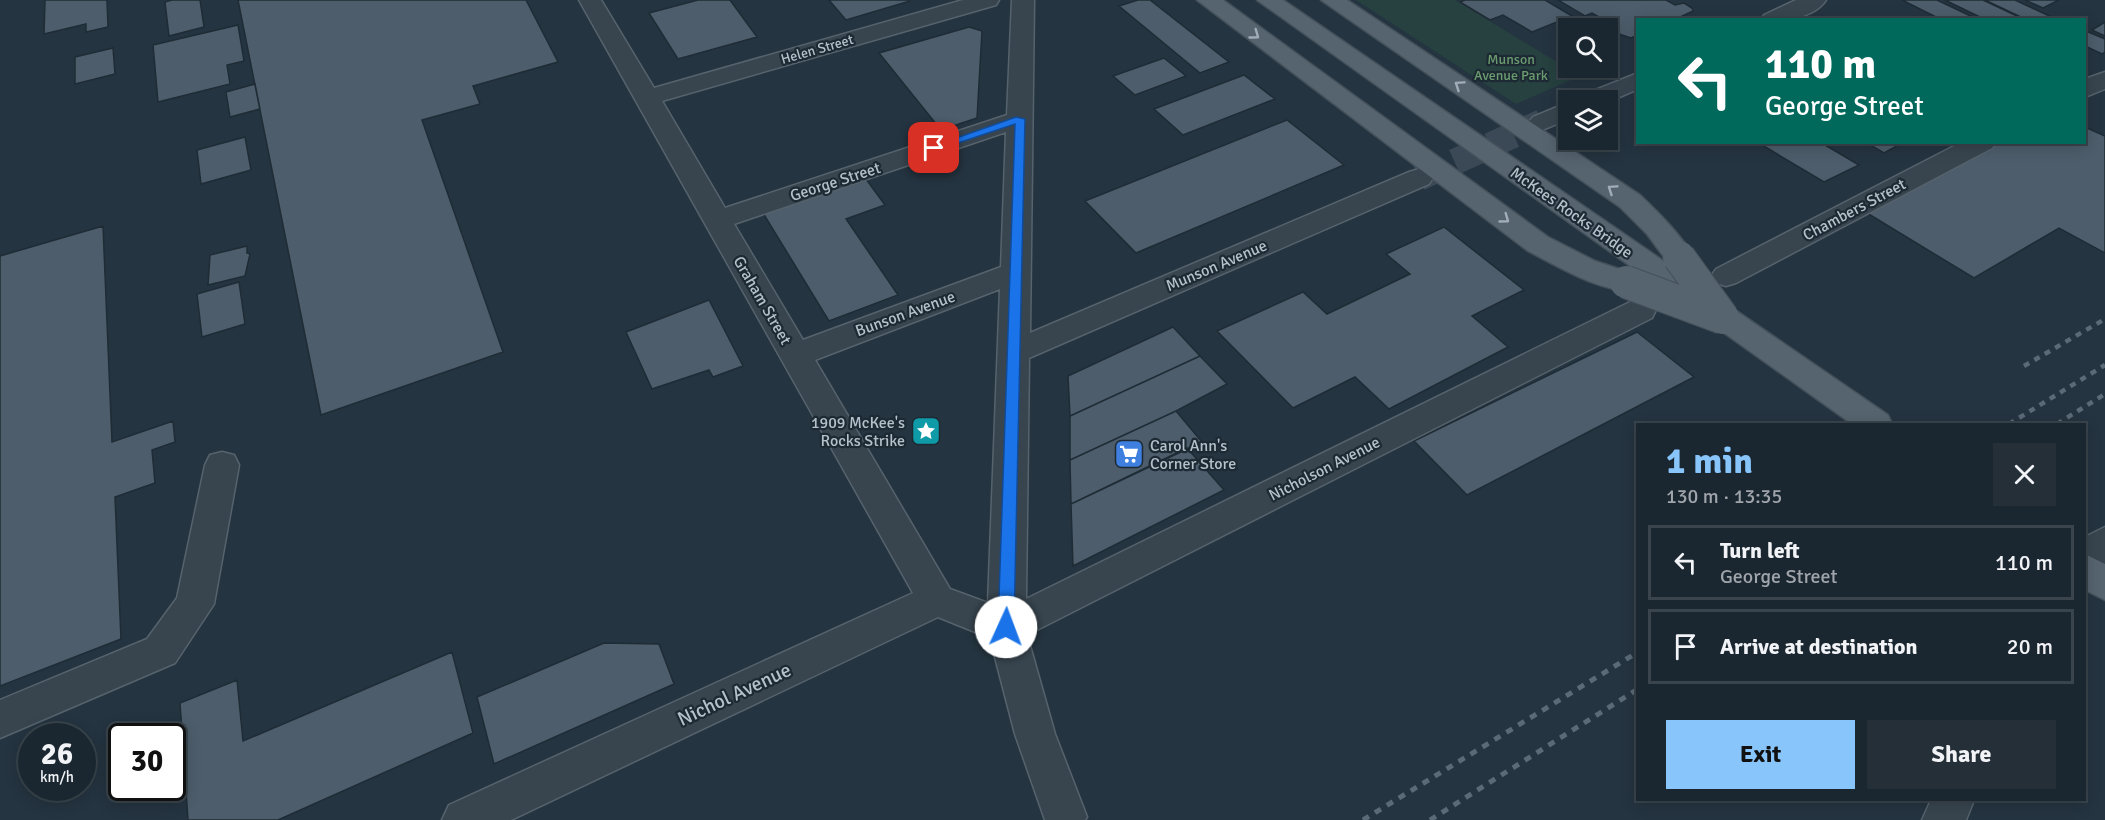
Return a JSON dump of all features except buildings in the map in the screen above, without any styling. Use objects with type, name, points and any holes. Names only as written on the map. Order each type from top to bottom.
[{"type":"main road","points":[[1208,0],[1538,244],[1633,296],[1714,312]]},
{"type":"main road","name":"McKees Rocks Bridge","points":[[1268,0],[1875,423]]},
{"type":"main road","points":[[1332,0],[1630,201],[1657,227],[1714,312]]},
{"type":"main road","points":[[2086,571],[2105,584]]},
{"type":"street","name":"Helen Street","points":[[646,98],[988,0]]},
{"type":"street","points":[[1023,0],[1006,627],[1035,734],[1065,817]]},
{"type":"street","points":[[1776,18],[1815,0]]},
{"type":"street","name":"Graham Street","points":[[597,1],[646,98],[937,600]]},
{"type":"street","points":[[2086,88],[2105,79]]},
{"type":"street","points":[[1615,90],[1636,81]]},
{"type":"street","points":[[1542,122],[1558,115]]},
{"type":"street","name":"George Street","points":[[717,220],[1020,119]]},
{"type":"street","name":"Chambers Street","points":[[1726,276],[1979,144]]},
{"type":"street","name":"Munson Avenue","points":[[1014,352],[1419,178]]},
{"type":"street","name":"Bunson Avenue","points":[[794,355],[1016,272]]},
{"type":"street","name":"Nicholson Avenue","points":[[1006,627],[1633,296]]},
{"type":"street","points":[[0,719],[160,651],[195,604],[222,465]]},
{"type":"street","points":[[2086,557],[2105,542]]},
{"type":"street","points":[[937,600],[1006,627]]},
{"type":"street","name":"Nichol Avenue","points":[[464,820],[937,600]]},
{"type":"street","points":[[1944,820],[1953,801]]},
{"type":"green space","name":"Munson Avenue Park","points":[[1356,0],[1455,0],[1558,63],[1558,78],[1575,78],[1516,104]]},
{"type":"tunnel","points":[[1419,178],[1542,122]]},
{"type":"railway","points":[[2024,366],[2105,319]]},
{"type":"railway","points":[[2011,423],[2105,365]]},
{"type":"railway","points":[[2059,423],[2105,394]]},
{"type":"railway","points":[[1363,820],[1636,653]]},
{"type":"railway","points":[[1430,820],[1636,690]]},
{"type":"place","name":"1909 McKee's Rocks Strike","points":[[926,431]]},
{"type":"place","name":"Carol Ann's Corner Store","points":[[1129,454]]},
{"type":"route","points":[[934,148],[1020,119],[1006,627]]}]
